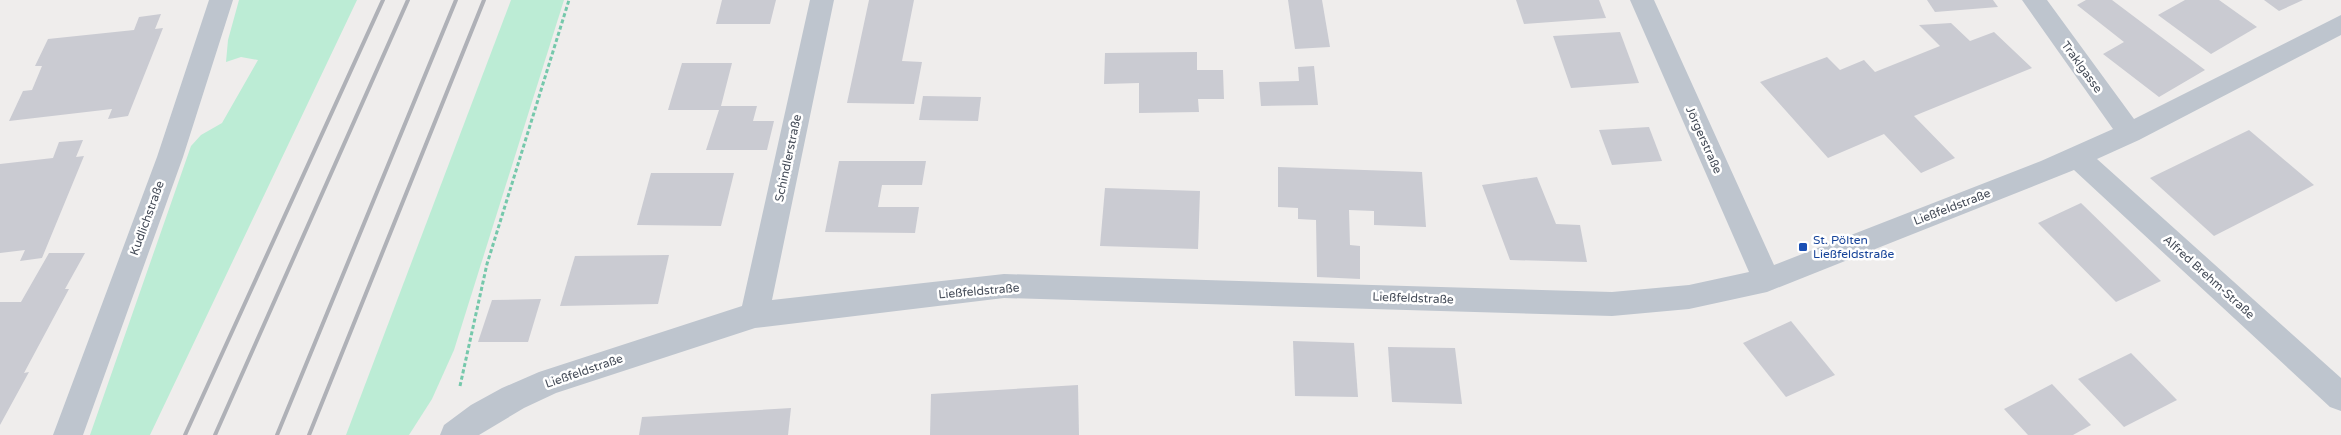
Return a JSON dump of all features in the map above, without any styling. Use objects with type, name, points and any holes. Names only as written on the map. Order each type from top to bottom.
[{"type":"street","name":"Kudlichstraße","points":[[68,435],[170,157],[221,0]]},
{"type":"street","name":"Schindlerstraße","points":[[755,315],[822,0]]},
{"type":"street","name":"Jörgerstraße","points":[[1642,0],[1766,280]]},
{"type":"street","name":"Traklgasse","points":[[2034,0],[2130,133]]},
{"type":"street","name":"Ließfeldstraße","points":[[455,435],[482,415],[513,398],[550,382],[755,315],[1004,286],[1612,304],[1689,297],[1766,280],[2050,169],[2130,133],[2341,24]]},
{"type":"street","name":"Alfred Brehm-Straße","points":[[2077,157],[2341,397]]},
{"type":"path","points":[[460,387],[488,264],[569,0]]},
{"type":"green space","points":[[239,0],[357,0],[150,435],[90,435],[191,146],[201,135],[222,123],[258,60],[241,57],[226,62],[228,40]]},
{"type":"green space","points":[[511,0],[564,0],[454,350],[432,399],[409,435],[346,435]]},
{"type":"building","points":[[722,0],[776,0],[770,24],[716,24]]},
{"type":"building","points":[[869,0],[914,0],[902,61],[922,62],[914,104],[847,103]]},
{"type":"building","points":[[1288,0],[1322,0],[1330,47],[1295,49]]},
{"type":"building","points":[[1516,0],[1599,0],[1606,18],[1524,24]]},
{"type":"building","points":[[1927,0],[1993,0],[1998,7],[1935,12]]},
{"type":"building","points":[[2086,0],[2112,0],[2205,70],[2159,97],[2103,54],[2124,42],[2077,5]]},
{"type":"building","points":[[2185,0],[2219,0],[2257,27],[2211,54],[2158,15]]},
{"type":"building","points":[[2264,0],[2303,0],[2279,11]]},
{"type":"building","points":[[161,14],[155,29],[163,28],[128,116],[108,119],[112,109],[9,121],[23,91],[32,90],[42,66],[35,66],[48,39],[134,30],[139,17]]},
{"type":"building","points":[[1951,23],[1970,41],[1994,32],[2032,68],[1914,116],[1955,158],[1921,173],[1884,134],[1828,158],[1760,82],[1827,57],[1840,70],[1864,60],[1875,72],[1940,46],[1919,25]]},
{"type":"building","points":[[1620,32],[1639,83],[1571,88],[1553,36]]},
{"type":"building","points":[[1197,52],[1197,70],[1223,70],[1224,99],[1198,99],[1199,112],[1139,113],[1139,83],[1104,84],[1105,53]]},
{"type":"building","points":[[682,63],[732,63],[721,106],[757,106],[753,121],[774,121],[767,150],[706,150],[719,110],[668,110]]},
{"type":"building","points":[[1314,66],[1318,105],[1261,106],[1259,82],[1299,81],[1298,67]]},
{"type":"building","points":[[923,96],[981,97],[978,121],[919,120]]},
{"type":"building","points":[[1649,127],[1662,161],[1612,165],[1599,130]]},
{"type":"building","points":[[2249,130],[2314,185],[2214,236],[2150,178]]},
{"type":"building","points":[[83,140],[76,157],[84,156],[42,258],[20,261],[25,250],[0,253],[0,164],[53,158],[59,142]]},
{"type":"building","points":[[839,161],[926,161],[922,185],[882,185],[878,207],[919,207],[915,233],[825,232]]},
{"type":"building","points":[[1278,167],[1422,172],[1426,227],[1374,225],[1374,211],[1349,210],[1350,245],[1360,246],[1360,279],[1317,277],[1316,220],[1298,219],[1298,208],[1278,207]]},
{"type":"building","points":[[651,173],[734,173],[721,226],[637,225]]},
{"type":"building","points":[[1537,177],[1556,224],[1580,225],[1587,262],[1510,260],[1482,185]]},
{"type":"building","points":[[1105,188],[1200,191],[1198,249],[1100,246]]},
{"type":"building","points":[[2081,203],[2161,281],[2116,302],[2038,223]]},
{"type":"building","points":[[49,253],[85,253],[65,289],[69,289],[24,373],[29,372],[0,425],[0,302],[21,302]]},
{"type":"building","points":[[669,255],[658,304],[560,306],[575,256]]},
{"type":"building","points":[[541,299],[528,342],[478,342],[492,300]]},
{"type":"building","points":[[1791,321],[1835,375],[1786,397],[1743,343]]},
{"type":"building","points":[[1293,341],[1354,343],[1358,397],[1295,396]]},
{"type":"building","points":[[1388,347],[1455,348],[1462,404],[1392,402]]},
{"type":"building","points":[[2131,353],[2177,400],[2124,427],[2078,379]]},
{"type":"building","points":[[2052,384],[2091,425],[2073,435],[2028,435],[2004,409]]},
{"type":"building","points":[[1078,385],[1079,435],[930,435],[931,394]]},
{"type":"building","points":[[791,408],[788,435],[639,435],[642,417]]},
{"type":"railway","points":[[185,435],[383,0]]},
{"type":"railway","points":[[215,435],[408,0]]},
{"type":"railway","points":[[277,435],[456,0]]},
{"type":"railway","points":[[309,435],[484,0]]},
{"type":"place","name":"St. Pölten Ließfeldstraße","points":[[1803,247]]}]
